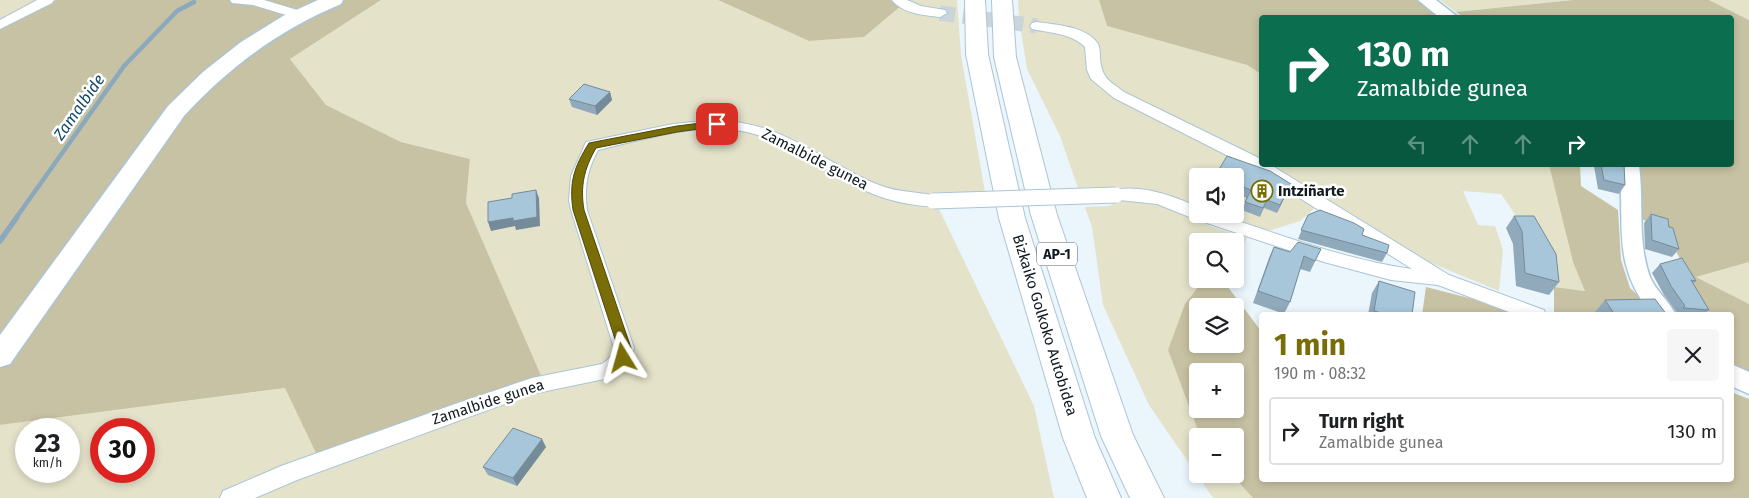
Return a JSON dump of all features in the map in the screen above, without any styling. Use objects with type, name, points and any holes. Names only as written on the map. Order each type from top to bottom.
[{"type":"highway","name":"Bizkaiko Golkoko Autobidea","points":[[975,0],[976,54],[1012,218],[1079,438],[1104,498]]},
{"type":"highway","name":"AP-1","points":[[1002,0],[1005,57],[1044,215],[1117,436],[1147,498]]},
{"type":"main road","points":[[0,356],[182,105],[231,58],[273,30],[300,15],[334,0]]},
{"type":"street","points":[[0,25],[48,0]]},
{"type":"street","points":[[237,0],[254,1],[300,15]]},
{"type":"street","points":[[899,0],[917,10],[940,13]]},
{"type":"street","points":[[1426,0],[1447,15]]},
{"type":"street","name":"Zamalbide gunea","points":[[1037,26],[1071,32],[1087,41],[1092,46],[1094,70],[1098,79],[1119,95],[1259,165]]},
{"type":"street","name":"Zamalbide gunea","points":[[231,498],[289,473],[455,412],[532,386],[607,371],[617,364],[623,358],[624,348],[578,210],[576,193],[577,179],[582,163],[592,146],[693,126],[734,125],[772,134],[871,188],[905,198],[933,201],[1131,194],[1163,198],[1189,210]]},
{"type":"street","name":"Zamalbide gunea","points":[[1263,167],[1442,280],[1530,312]]},
{"type":"street","points":[[1629,167],[1632,184],[1631,245],[1635,267],[1644,286],[1663,312]]},
{"type":"street","name":"Zamalbide gunea","points":[[1226,223],[1339,259],[1391,273],[1442,280]]},
{"type":"street","points":[[1734,376],[1749,384]]},
{"type":"shaded area","points":[[0,0],[56,0],[0,28]]},
{"type":"shaded area","points":[[56,0],[381,0],[290,59],[326,105],[401,142],[470,159],[466,203],[542,378],[317,455],[285,388],[54,418],[15,418],[15,423],[0,425],[0,28]]},
{"type":"shaded area","points":[[381,0],[718,0],[809,41],[864,37],[908,0],[957,0],[961,55],[985,192],[935,192],[939,209],[1034,406],[1054,498],[0,498],[0,425],[15,423],[15,483],[80,483],[80,418],[54,418],[286,388],[541,378],[466,203],[470,159],[401,142],[326,105],[290,59]]},
{"type":"shaded area","points":[[718,0],[908,0],[864,37],[809,41]]},
{"type":"shaded area","points":[[1018,0],[1099,0],[1107,26],[1247,65],[1259,73],[1259,161],[1115,88],[1135,109],[1216,146],[1317,206],[1300,221],[1268,231],[1239,223],[1244,223],[1244,168],[1189,168],[1189,207],[1146,190],[1108,187],[1078,188],[1060,136],[1027,69]]},
{"type":"shaded area","points":[[1099,0],[1420,0],[1439,15],[1259,15],[1259,73],[1247,65],[1107,26]]},
{"type":"shaded area","points":[[1440,0],[1573,0],[1456,12]]},
{"type":"shaded area","points":[[1573,0],[1709,0],[1749,20],[1749,262],[1696,277],[1749,304],[1749,375],[1734,365],[1734,312],[1708,312],[1663,227],[1641,219],[1636,167],[1734,167],[1734,15],[1460,15],[1456,12]]},
{"type":"shaded area","points":[[1709,0],[1749,0],[1749,20]]},
{"type":"shaded area","points":[[1269,167],[1549,167],[1573,262],[1586,291],[1554,287],[1550,265],[1501,194],[1463,191],[1478,225],[1495,226],[1503,250],[1499,291],[1431,263],[1340,212]]},
{"type":"shaded area","points":[[1549,167],[1580,167],[1581,186],[1618,210],[1621,260],[1630,288],[1655,312],[1554,312],[1554,287],[1585,291],[1573,262]]},
{"type":"shaded area","points":[[1127,198],[1164,202],[1189,215],[1189,223],[1204,223],[1232,233],[1189,233],[1189,288],[1199,288],[1194,298],[1189,298],[1189,307],[1168,350],[1189,406],[1189,418],[1193,418],[1197,428],[1189,428],[1189,463],[1149,405],[1103,305],[1092,227],[1085,207],[1109,206]]},
{"type":"shaded area","points":[[1749,262],[1749,304],[1696,277]]},
{"type":"shaded area","points":[[1426,287],[1496,305],[1514,312],[1422,312]]},
{"type":"shaded area","points":[[1197,288],[1229,288],[1236,298],[1190,298]]},
{"type":"shaded area","points":[[1189,299],[1189,353],[1244,353],[1244,308],[1259,328],[1259,482],[1734,482],[1734,393],[1749,399],[1749,498],[1253,498],[1239,483],[1244,483],[1244,428],[1197,428],[1193,418],[1244,418],[1244,363],[1189,363],[1189,406],[1168,350],[1185,304]]},
{"type":"shaded area","points":[[1203,483],[1239,483],[1253,498],[1213,498]]},
{"type":"building","points":[[584,84],[610,92],[595,106],[569,99]]},
{"type":"building","points":[[1227,156],[1270,171],[1291,184],[1280,205],[1267,200],[1263,208],[1245,202],[1251,190],[1244,187],[1244,168],[1220,168]]},
{"type":"building","points":[[1601,167],[1624,167],[1625,185],[1604,180]]},
{"type":"building","points":[[536,190],[537,217],[513,221],[513,218],[488,222],[488,202],[512,198],[512,194]]},
{"type":"building","points":[[1320,210],[1354,223],[1364,229],[1362,235],[1389,245],[1387,253],[1301,230],[1308,215]]},
{"type":"building","points":[[1651,214],[1668,219],[1669,227],[1673,228],[1679,249],[1652,240]]},
{"type":"building","points":[[1514,216],[1534,216],[1556,254],[1559,282],[1525,273],[1522,231]]},
{"type":"building","points":[[1298,242],[1321,249],[1315,261],[1304,256],[1290,302],[1258,291],[1274,247],[1290,252]]},
{"type":"building","points":[[1682,258],[1696,281],[1691,280],[1709,310],[1683,308],[1685,306],[1671,286],[1660,264]]},
{"type":"building","points":[[1379,281],[1415,292],[1412,312],[1374,311]]},
{"type":"building","points":[[1655,299],[1665,312],[1613,312],[1605,300]]},
{"type":"building","points":[[513,428],[542,439],[513,478],[483,467]]},
{"type":"waterway","name":"Zamalbide","points":[[16,218],[124,66],[177,11],[194,2]]},
{"type":"waterway","name":"Zamalbide","points":[[0,241],[17,217]]},
{"type":"tunnel","points":[[940,13],[1037,26]]},
{"type":"place","name":"Intziñarte","points":[[1262,191]]},
{"type":"route","points":[[623,358],[624,348],[594,253],[578,210],[577,179],[582,163],[592,146],[677,129],[717,124]]}]
